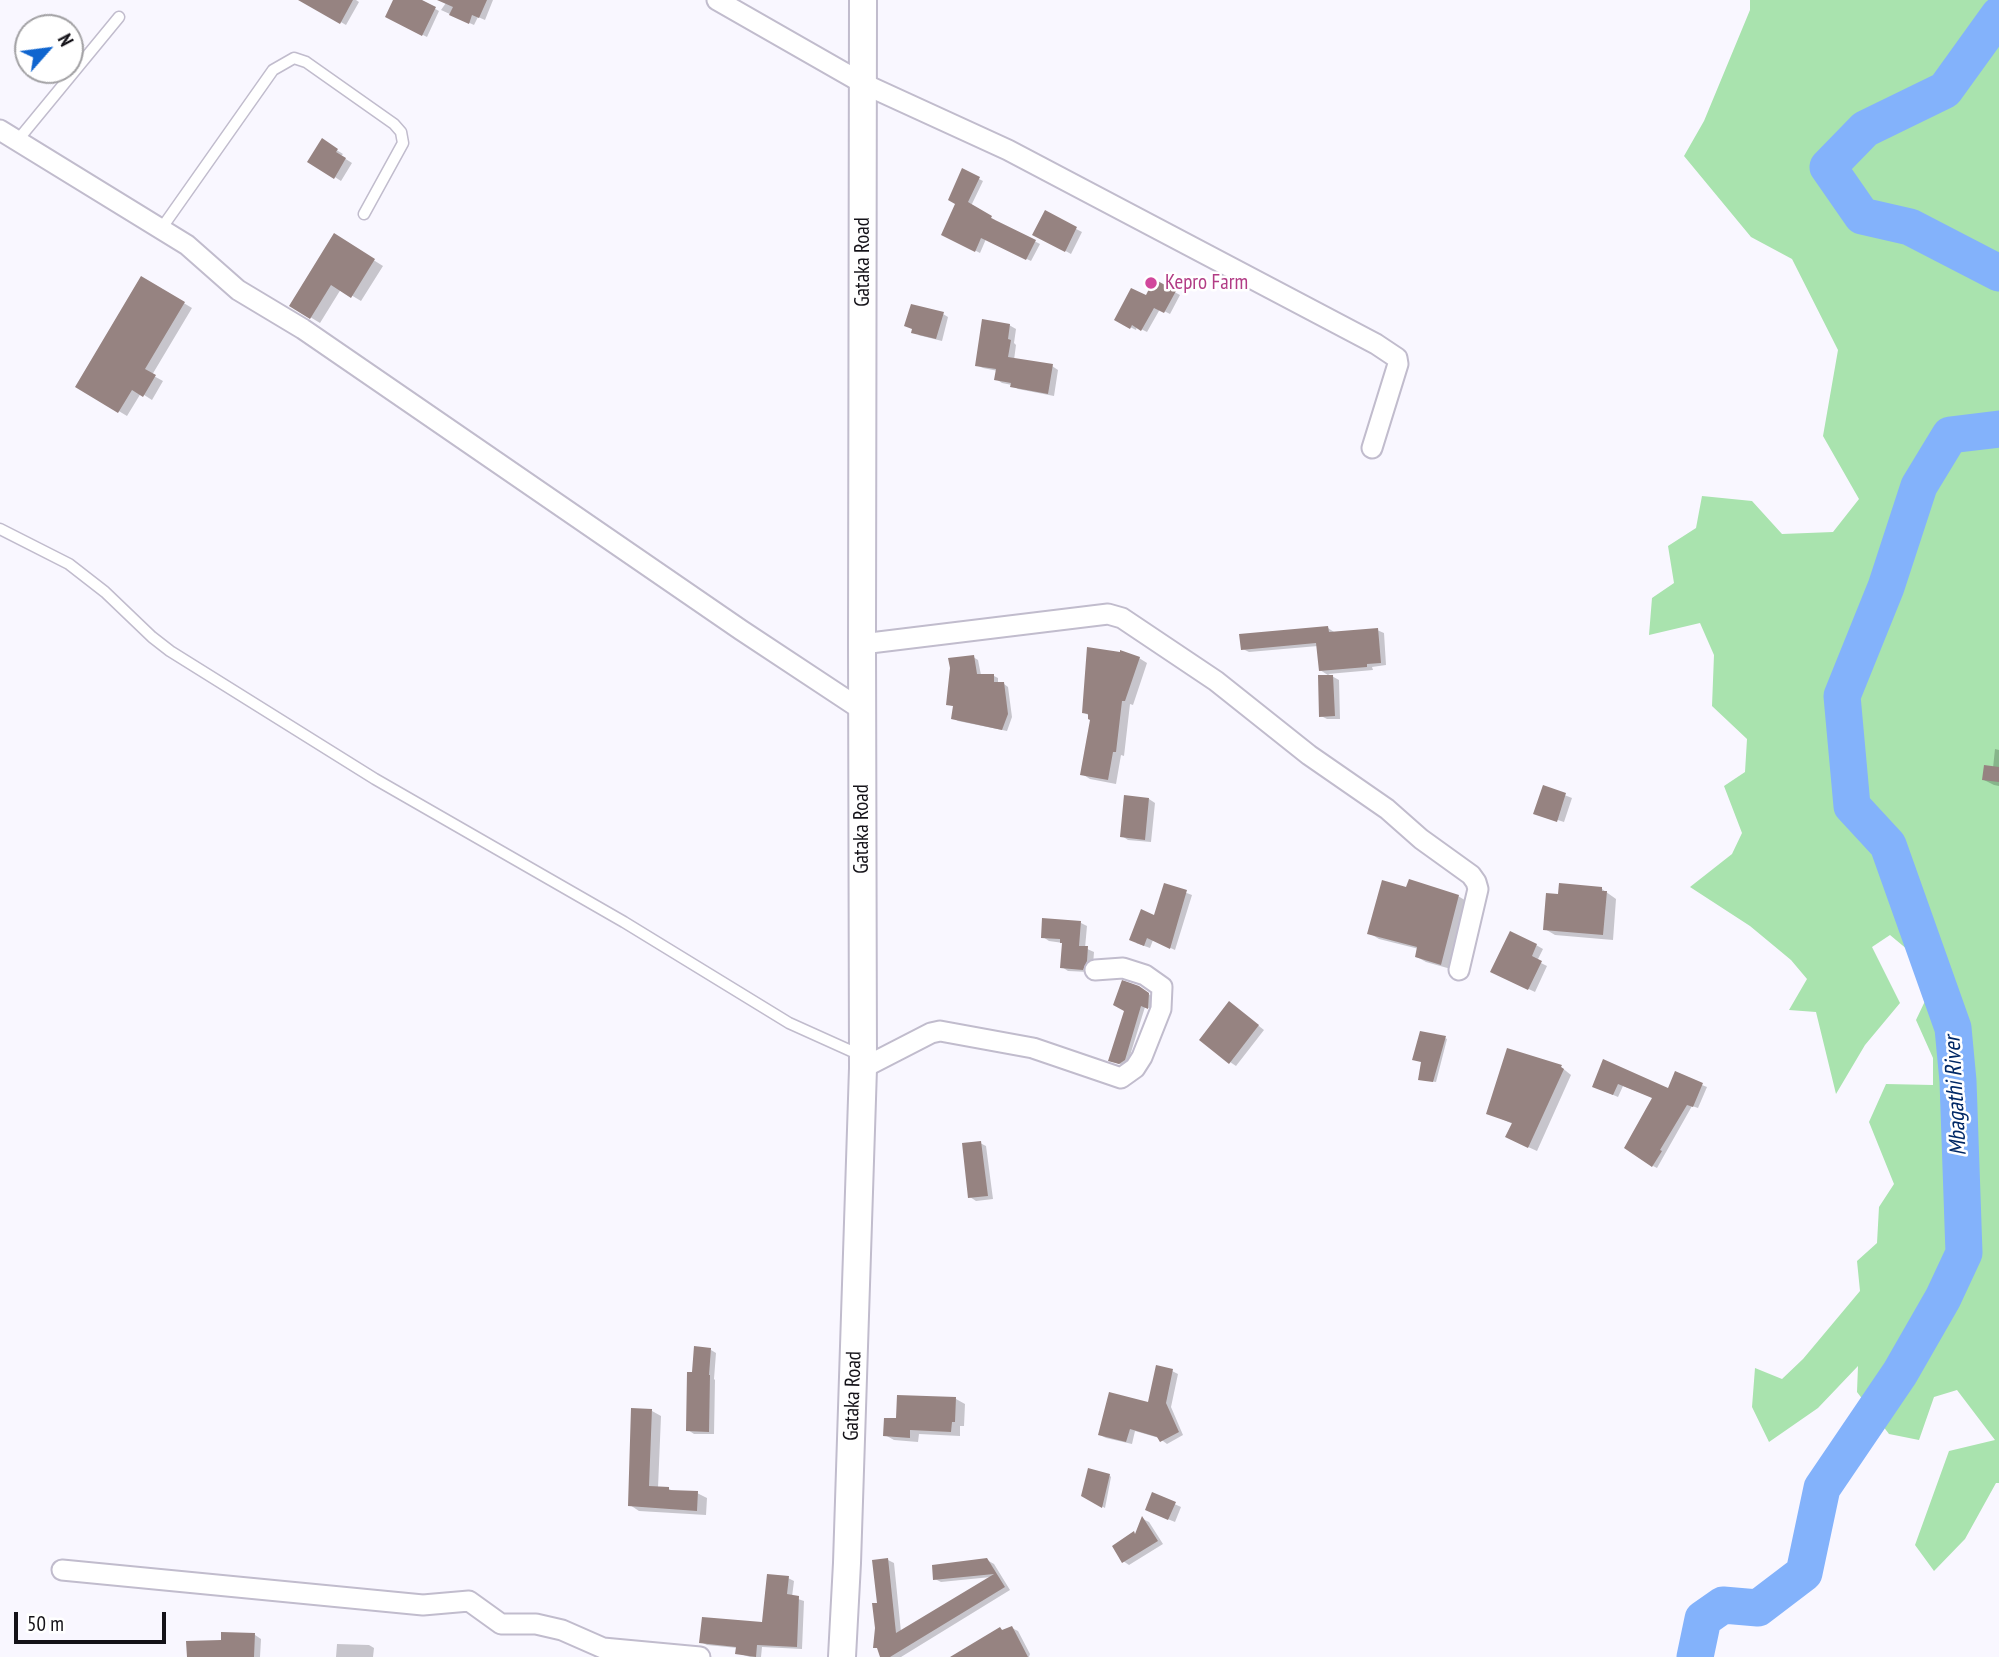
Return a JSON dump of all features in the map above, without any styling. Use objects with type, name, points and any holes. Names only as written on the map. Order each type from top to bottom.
[{"type":"street","points":[[717,0],[864,84],[1008,150],[1376,344],[1397,358],[1398,364],[1372,449]]},
{"type":"street","name":"Gataka Road","points":[[842,1657],[863,1063],[863,0]]},
{"type":"street","points":[[0,130],[187,245],[239,290],[303,329],[862,710]]},
{"type":"street","points":[[862,643],[1108,614],[1122,618],[1216,681],[1309,755],[1387,809],[1421,839],[1471,875],[1478,889],[1459,970]]},
{"type":"street","points":[[863,1063],[940,1031],[1033,1048],[1121,1078],[1135,1068],[1142,1057],[1161,1009],[1162,987],[1145,975],[1123,968],[1095,970]]},
{"type":"street","points":[[62,1570],[423,1605],[469,1601],[501,1624],[536,1624],[562,1630],[603,1648],[700,1657]]},
{"type":"lane","points":[[17,141],[119,17]]},
{"type":"lane","points":[[160,230],[273,70],[294,58],[306,62],[394,124],[401,132],[403,143],[364,214]]},
{"type":"lane","points":[[0,529],[69,564],[105,592],[170,651],[375,779],[624,922],[789,1023],[863,1063]]},
{"type":"green space","points":[[1750,0],[1999,0],[1999,1483],[1996,1483],[1965,1539],[1934,1571],[1915,1545],[1949,1451],[1995,1440],[1957,1390],[1934,1397],[1919,1440],[1889,1434],[1857,1392],[1858,1366],[1818,1408],[1769,1442],[1752,1407],[1755,1368],[1782,1379],[1803,1359],[1860,1291],[1857,1261],[1877,1243],[1879,1207],[1894,1184],[1869,1122],[1886,1084],[1933,1085],[1933,1058],[1916,1020],[1945,959],[1908,950],[1890,935],[1872,947],[1900,1003],[1865,1045],[1836,1094],[1816,1012],[1789,1010],[1807,979],[1791,960],[1750,926],[1690,887],[1732,854],[1742,833],[1724,786],[1745,772],[1747,739],[1712,706],[1714,655],[1700,623],[1649,635],[1652,598],[1674,583],[1668,546],[1696,528],[1702,496],[1752,501],[1782,534],[1833,532],[1859,499],[1823,436],[1838,350],[1792,259],[1751,237],[1684,156],[1704,121],[1750,10]]},
{"type":"building","points":[[298,0],[353,0],[340,24]]},
{"type":"building","points":[[393,0],[422,0],[436,7],[422,36],[385,17]]},
{"type":"building","points":[[437,0],[487,0],[479,18],[472,15],[469,24],[449,15],[453,7]]},
{"type":"building","points":[[322,138],[346,158],[334,179],[307,162]]},
{"type":"building","points":[[962,168],[980,177],[968,202],[992,216],[991,218],[1036,240],[1026,260],[981,238],[975,252],[941,235],[955,204],[948,200]]},
{"type":"building","points":[[1045,210],[1077,227],[1065,252],[1032,235]]},
{"type":"building","points":[[334,233],[375,259],[351,298],[331,285],[310,319],[289,306]]},
{"type":"building","points":[[141,276],[185,302],[145,369],[156,375],[143,397],[132,390],[118,413],[75,387]]},
{"type":"building","points":[[1154,279],[1176,291],[1164,313],[1154,308],[1141,331],[1132,325],[1130,329],[1114,320],[1131,288],[1146,295]]},
{"type":"building","points":[[911,304],[944,312],[936,339],[911,333],[912,329],[904,326]]},
{"type":"building","points":[[982,319],[1010,324],[1008,357],[1053,364],[1048,394],[1010,387],[1011,383],[994,380],[996,369],[975,366]]},
{"type":"building","points":[[1328,626],[1329,632],[1378,628],[1381,663],[1367,664],[1367,667],[1319,671],[1316,643],[1241,650],[1239,634]]},
{"type":"building","points":[[1087,647],[1120,650],[1140,657],[1125,701],[1122,701],[1116,752],[1113,752],[1108,780],[1080,775],[1090,720],[1088,714],[1082,713]]},
{"type":"building","points":[[974,655],[977,674],[994,674],[994,682],[1004,682],[1008,714],[1002,730],[951,719],[953,706],[946,705],[950,668],[948,658]]},
{"type":"building","points":[[1318,675],[1333,675],[1335,716],[1319,717]]},
{"type":"building","points":[[1984,765],[1999,767],[1999,782],[1982,780]]},
{"type":"building","points":[[1543,785],[1566,793],[1557,822],[1533,814]]},
{"type":"building","points":[[1124,795],[1149,798],[1145,840],[1120,837]]},
{"type":"building","points":[[1409,879],[1459,895],[1441,965],[1415,957],[1417,947],[1367,934],[1382,880],[1406,887]]},
{"type":"building","points":[[1164,883],[1187,890],[1170,949],[1147,938],[1144,946],[1129,940],[1141,909],[1154,915]]},
{"type":"building","points":[[1559,883],[1602,887],[1602,891],[1607,891],[1603,935],[1543,930],[1546,893],[1558,894]]},
{"type":"building","points":[[1042,918],[1081,921],[1079,946],[1088,946],[1083,970],[1060,968],[1062,943],[1060,939],[1041,938]]},
{"type":"building","points":[[1510,931],[1537,944],[1532,956],[1542,961],[1528,990],[1490,972]]},
{"type":"building","points":[[1122,980],[1149,993],[1148,1009],[1141,1006],[1125,1060],[1119,1064],[1108,1061],[1124,1011],[1113,1005]]},
{"type":"building","points":[[1229,1001],[1259,1025],[1229,1064],[1199,1040]]},
{"type":"building","points":[[1420,1031],[1446,1036],[1433,1082],[1418,1080],[1421,1062],[1412,1060]]},
{"type":"building","points":[[1507,1048],[1562,1065],[1564,1069],[1528,1148],[1505,1137],[1512,1123],[1486,1114]]},
{"type":"building","points":[[1603,1059],[1668,1088],[1675,1071],[1703,1083],[1693,1107],[1687,1105],[1652,1167],[1624,1148],[1652,1098],[1618,1084],[1613,1095],[1592,1087]]},
{"type":"building","points":[[981,1141],[988,1196],[968,1198],[962,1143]]},
{"type":"building","points":[[694,1346],[711,1348],[709,1432],[686,1431],[687,1372],[692,1372]]},
{"type":"building","points":[[1156,1365],[1173,1369],[1166,1403],[1179,1432],[1160,1442],[1157,1437],[1130,1429],[1126,1442],[1098,1435],[1109,1392],[1148,1402]]},
{"type":"building","points":[[897,1395],[956,1397],[955,1422],[952,1422],[951,1432],[910,1430],[910,1438],[883,1436],[884,1418],[896,1418]]},
{"type":"building","points":[[631,1408],[652,1409],[649,1486],[698,1491],[697,1511],[628,1506]]},
{"type":"building","points":[[1088,1468],[1110,1474],[1102,1508],[1081,1496]]},
{"type":"building","points":[[1152,1492],[1176,1502],[1168,1520],[1145,1510]]},
{"type":"building","points":[[1142,1516],[1158,1541],[1122,1563],[1112,1546],[1134,1531],[1135,1534]]},
{"type":"building","points":[[888,1558],[896,1633],[994,1574],[933,1580],[932,1565],[987,1558],[1005,1587],[890,1657],[880,1657],[877,1648],[873,1648],[875,1628],[872,1603],[877,1603],[872,1560]]},
{"type":"building","points":[[767,1574],[789,1576],[787,1594],[799,1596],[797,1647],[757,1645],[756,1657],[735,1654],[736,1647],[699,1643],[702,1617],[762,1622]]},
{"type":"building","points":[[1012,1626],[1028,1657],[950,1657],[1000,1627],[1002,1630]]},
{"type":"building","points":[[221,1632],[255,1633],[254,1657],[187,1657],[186,1641],[221,1640]]},
{"type":"waterway","name":"Mbagathi River","points":[[1999,15],[1945,90],[1865,129],[1828,167],[1862,216],[1910,227],[1999,273]]},
{"type":"waterway","name":"Mbagathi River","points":[[1695,1657],[1703,1619],[1723,1605],[1758,1608],[1804,1573],[1822,1488],[1900,1373],[1943,1298],[1964,1253],[1958,1081],[1953,1028],[1888,845],[1852,806],[1842,696],[1886,587],[1919,486],[1950,435],[1999,429]]},
{"type":"place","name":"Kepro Farm","points":[[1151,283]]}]
